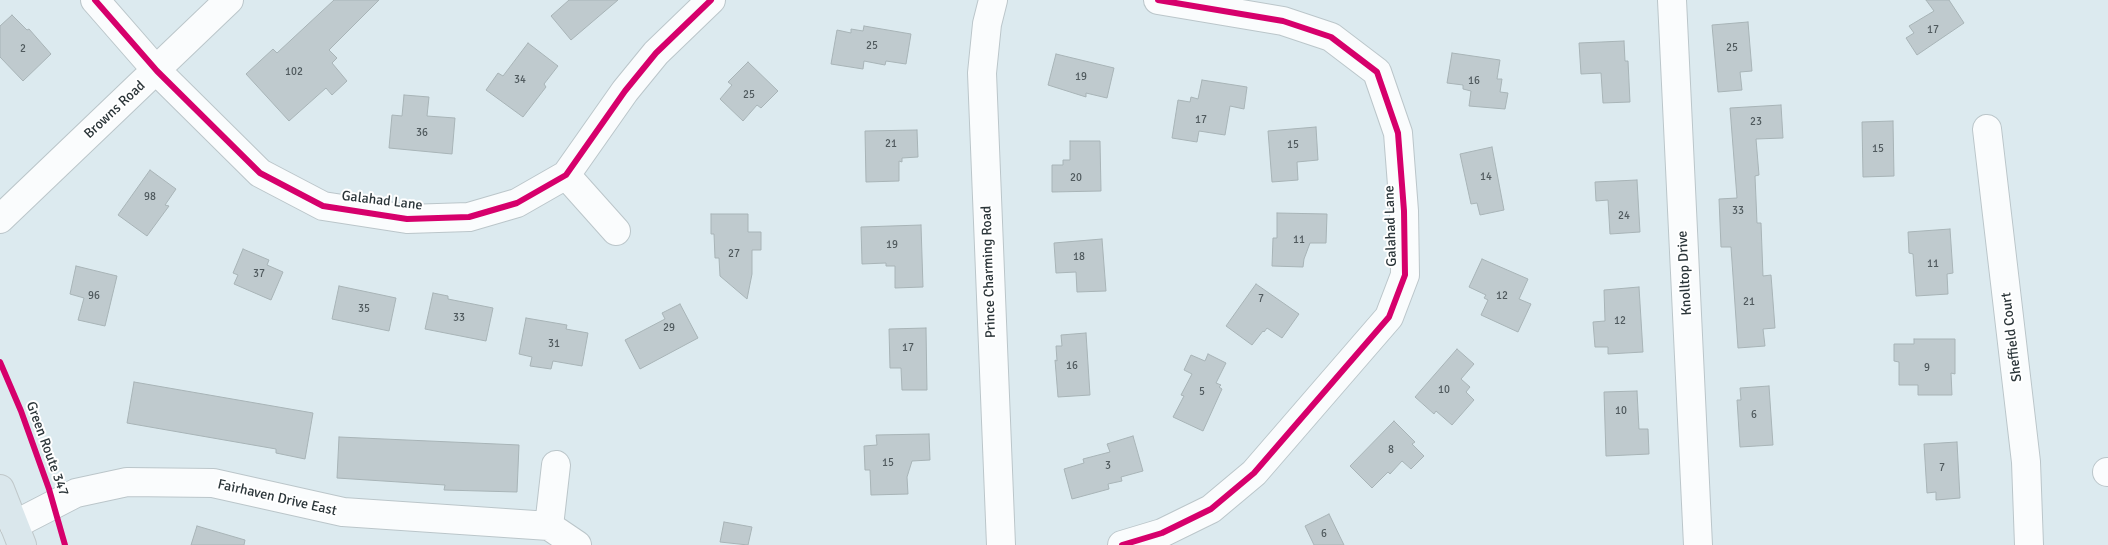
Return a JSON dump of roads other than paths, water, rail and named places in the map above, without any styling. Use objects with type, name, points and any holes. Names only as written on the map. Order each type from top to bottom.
[{"type":"highway","points":[[0,489],[18,535]]},
{"type":"street","name":"Galahad Lane","points":[[95,0],[157,70],[260,173],[323,206],[407,219],[469,217],[517,202],[566,175],[625,91],[650,61],[711,0]]},
{"type":"street","name":"Browns Road","points":[[0,219],[229,0]]},
{"type":"street","name":"Prince Charming Road","points":[[993,0],[987,24],[982,73],[1001,545]]},
{"type":"street","name":"Galahad Lane","points":[[1122,545],[1162,533],[1211,509],[1254,473],[1389,316],[1405,275],[1404,211],[1398,133],[1377,72],[1331,37],[1283,21],[1158,0]]},
{"type":"street","name":"Knolltop Drive","points":[[1672,0],[1698,545]]},
{"type":"street","name":"Sheffield Court","points":[[1987,129],[2026,462],[2029,545]]},
{"type":"street","points":[[566,175],[616,231]]},
{"type":"street","points":[[556,465],[549,526],[577,545]]},
{"type":"street","name":"Fairhaven Drive East","points":[[18,535],[76,493],[127,482],[213,483],[343,512],[549,526]]}]
